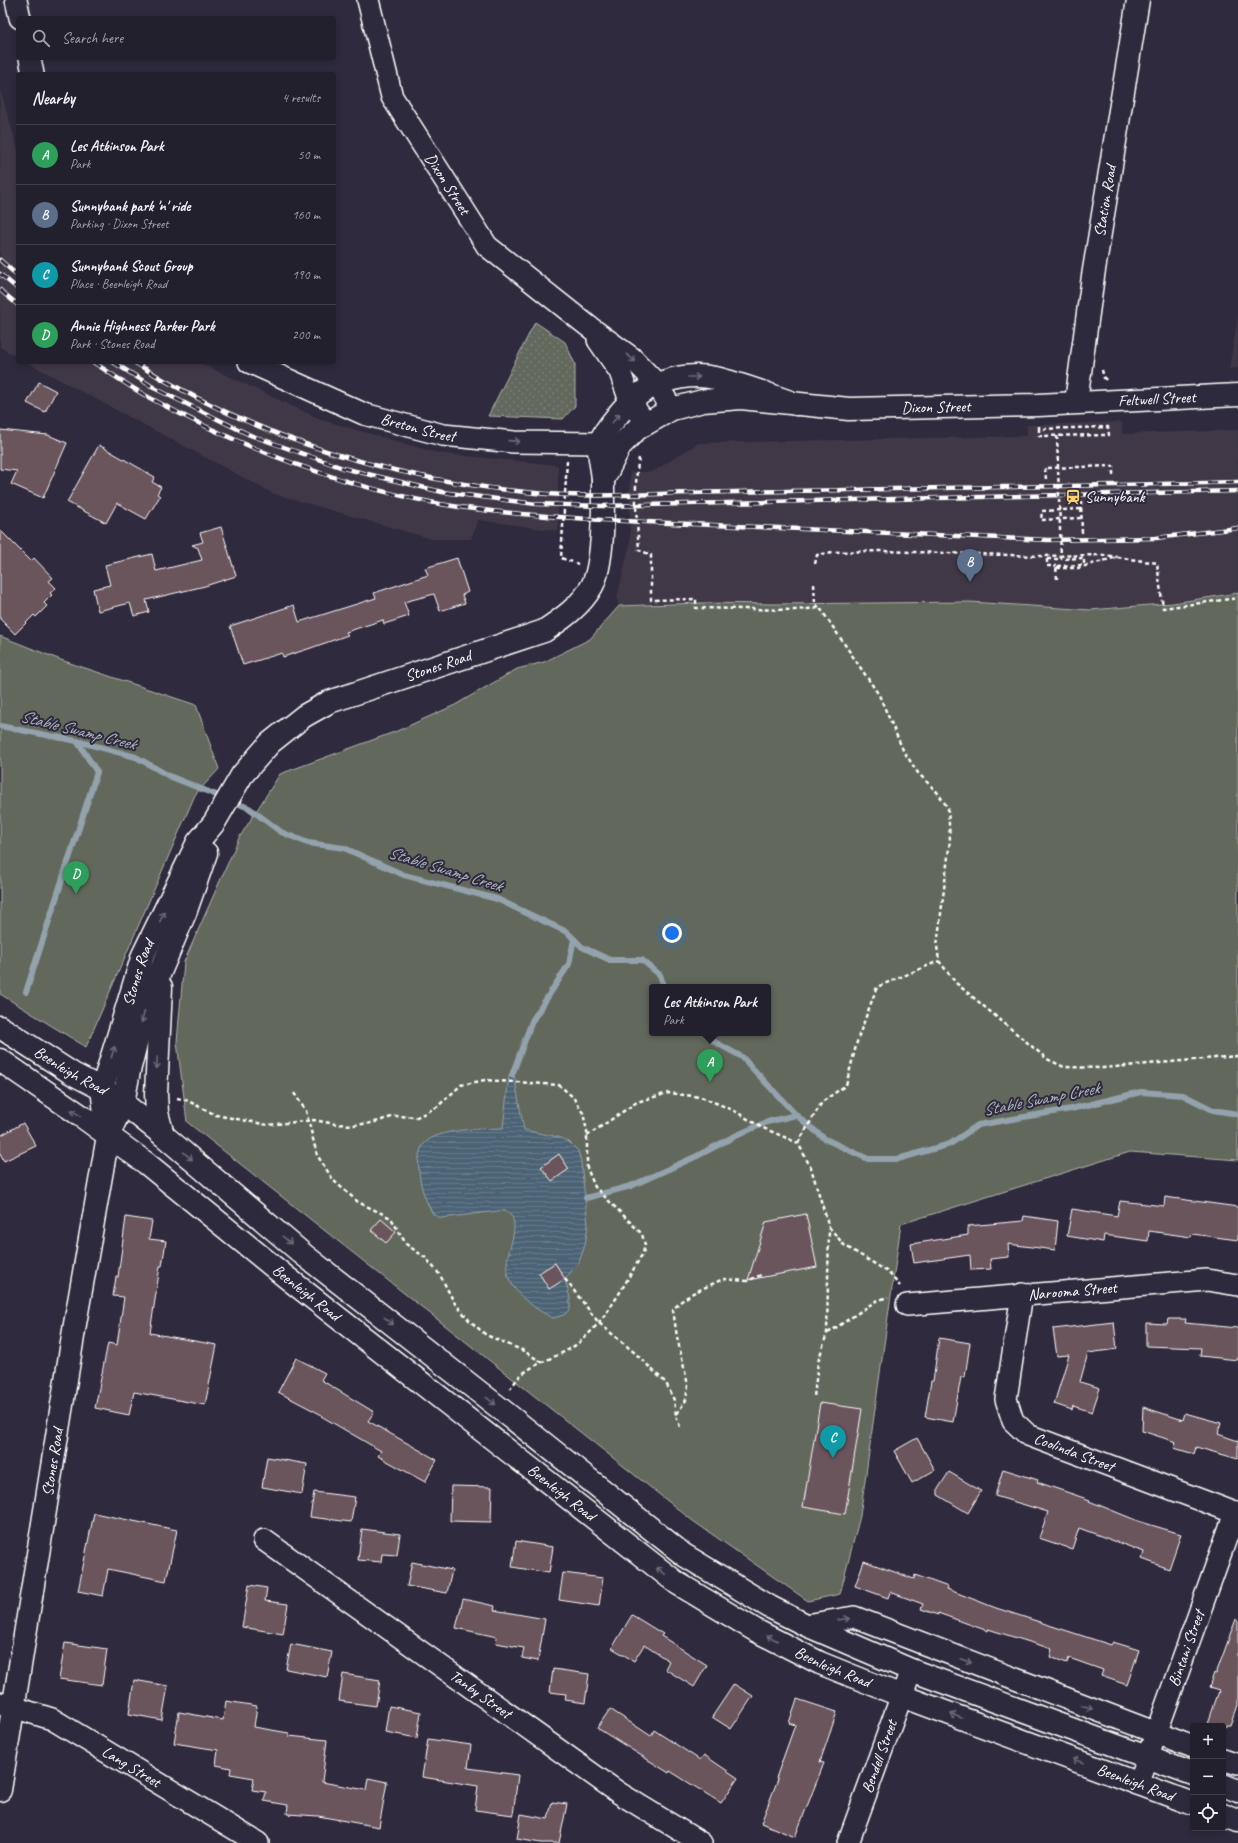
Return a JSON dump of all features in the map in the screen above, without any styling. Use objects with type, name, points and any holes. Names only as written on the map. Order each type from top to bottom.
[{"type":"street","points":[[16,0],[20,16]]},
{"type":"street","name":"Dixon Street","points":[[368,0],[392,97],[487,246],[588,326],[632,358],[656,383],[672,409]]},
{"type":"street","name":"Station Road","points":[[1076,402],[1094,268],[1138,0]]},
{"type":"street","points":[[30,60],[33,72]]},
{"type":"street","name":"Dixon Street","points":[[588,326],[620,372],[630,401],[646,424],[672,409],[703,401],[741,398],[849,409],[1038,405],[1076,402]]},
{"type":"street","name":"Breton Street","points":[[253,364],[364,414],[443,434],[514,442],[600,443]]},
{"type":"street","name":"Dixon Street","points":[[656,383],[692,376],[715,378],[796,404]]},
{"type":"street","points":[[600,443],[612,422],[630,401],[656,383]]},
{"type":"street","name":"Feltwell Street","points":[[1076,402],[1238,395]]},
{"type":"street","name":"Stones Road","points":[[603,480],[620,446],[637,429],[646,424]]},
{"type":"street","name":"Stones Road","points":[[108,1136],[102,1089],[143,955],[198,842],[214,823],[242,775],[270,743],[304,716],[329,702],[544,631],[566,616],[592,586],[597,571],[601,548],[603,480],[600,443]]},
{"type":"street","name":"Stones Road","points":[[0,1790],[6,1705],[108,1136],[123,1103],[129,1071],[145,1008],[163,968],[208,850],[214,823]]},
{"type":"street","name":"Stones Road","points":[[163,968],[159,1010],[156,1094],[157,1113],[163,1135]]},
{"type":"street","name":"Beenleigh Road","points":[[0,1027],[123,1103],[163,1135],[304,1255],[684,1555],[770,1607],[806,1625],[911,1670],[1190,1773]]},
{"type":"street","name":"Beenleigh Road","points":[[0,1060],[146,1163],[286,1277],[676,1583],[755,1630],[820,1663],[902,1696],[1190,1803]]},
{"type":"street","name":"Narooma Street","points":[[905,1298],[1022,1294],[1207,1280],[1238,1285]]},
{"type":"street","name":"Coolinda Street","points":[[1022,1294],[1006,1399],[1013,1421],[1028,1435],[1237,1513]]},
{"type":"street","name":"Bintani Street","points":[[1138,1784],[1237,1513]]},
{"type":"street","name":"Tanby Street","points":[[264,1540],[619,1793],[701,1843]]},
{"type":"street","name":"Beenleigh Road","points":[[806,1625],[854,1617],[1190,1746]]},
{"type":"street","name":"Bendell Street","points":[[848,1843],[911,1670]]},
{"type":"street","name":"Lang Street","points":[[6,1705],[52,1719],[258,1843]]},
{"type":"street","points":[[1226,1759],[1238,1764]]},
{"type":"street","points":[[1226,1786],[1238,1790]]},
{"type":"street","points":[[1226,1816],[1238,1821]]},
{"type":"path","points":[[1102,363],[1104,378],[1107,381],[1115,381]]},
{"type":"path","points":[[1039,429],[1039,436],[1108,436],[1108,427],[1057,429]]},
{"type":"path","points":[[1057,436],[1061,559]]},
{"type":"path","points":[[565,456],[567,459],[561,558],[597,571]]},
{"type":"path","points":[[639,456],[636,470],[636,488],[639,550],[651,555],[651,600],[696,599],[696,608],[794,610],[820,608]]},
{"type":"path","points":[[1046,479],[1045,468],[1058,467],[1113,466],[1113,477]]},
{"type":"path","points":[[1080,501],[1082,534]]},
{"type":"path","points":[[1080,509],[1042,510],[1041,520],[1081,518]]},
{"type":"path","points":[[815,564],[817,555],[833,552],[1040,556],[1104,555],[1157,563],[1163,608],[1238,598]]},
{"type":"path","points":[[1056,567],[1084,565],[1084,558],[1047,559],[1047,566],[1056,567],[1078,568],[1117,557]]},
{"type":"path","points":[[1056,567],[1057,579]]},
{"type":"path","points":[[814,584],[815,604],[820,608],[879,695],[903,750],[918,773],[937,792],[948,808],[950,840],[937,946],[939,961],[956,983],[1047,1059],[1064,1067],[1103,1068],[1238,1056]]},
{"type":"path","points":[[798,1143],[822,1102],[846,1085],[858,1038],[877,987],[939,961]]},
{"type":"path","points":[[170,1096],[186,1100],[216,1115],[268,1125],[308,1120],[335,1124],[372,1123],[395,1116],[417,1117],[437,1107],[461,1085],[485,1080],[559,1085],[573,1097],[583,1113],[587,1136],[587,1168],[595,1187],[642,1234],[645,1245],[643,1253],[600,1323],[594,1327],[582,1341],[562,1355],[543,1362],[521,1375],[497,1406]]},
{"type":"path","points":[[294,1093],[306,1111],[311,1138],[317,1155],[334,1181],[358,1202],[391,1218],[406,1244],[431,1264],[440,1275],[454,1302],[469,1320],[486,1335],[524,1351],[543,1362]]},
{"type":"path","points":[[587,1136],[637,1102],[668,1093],[701,1097],[733,1110],[761,1127],[798,1143],[811,1168],[829,1227],[827,1333],[818,1362],[814,1397]]},
{"type":"path","points":[[827,1333],[876,1301],[905,1298],[888,1272],[844,1245],[829,1227]]},
{"type":"path","points":[[676,1415],[686,1400],[688,1386],[677,1337],[673,1310],[680,1302],[693,1293],[723,1279],[748,1281],[761,1275]]},
{"type":"path","points":[[565,1279],[600,1323],[635,1353],[666,1383],[674,1400],[676,1415],[680,1427]]},
{"type":"shaded area","points":[[0,89],[16,143],[16,357],[0,347]]},
{"type":"shaded area","points":[[1238,315],[1238,368],[1229,369]]},
{"type":"shaded area","points":[[30,364],[202,364],[322,420],[438,453],[558,465],[558,531],[478,520],[471,539],[432,539],[274,494]]},
{"type":"shaded area","points":[[1122,422],[1122,434],[1238,430],[1238,593],[1173,603],[1091,610],[970,602],[773,604],[701,603],[619,606],[617,598],[630,543],[630,472],[652,472],[698,443],[1027,436],[1027,425]]},
{"type":"green space","points":[[535,322],[565,342],[575,364],[575,406],[563,419],[488,416]]},
{"type":"green space","points":[[1238,593],[1238,1160],[1130,1152],[901,1224],[860,1516],[840,1594],[808,1601],[693,1521],[187,1122],[177,1042],[184,962],[239,838],[280,774],[397,731],[455,705],[517,669],[544,662],[590,639],[619,606],[701,603],[773,604],[970,602],[1091,610],[1173,603]]},
{"type":"green space","points":[[0,636],[61,660],[196,705],[219,769],[195,795],[86,1047],[0,994]]},
{"type":"water","points":[[509,1075],[514,1075],[524,1130],[558,1137],[568,1141],[578,1151],[581,1162],[588,1225],[585,1245],[579,1262],[565,1279],[570,1298],[570,1309],[564,1315],[553,1318],[532,1305],[518,1293],[509,1279],[507,1263],[514,1230],[514,1222],[506,1210],[441,1218],[433,1214],[425,1198],[420,1182],[419,1157],[422,1147],[430,1139],[439,1135],[461,1130],[503,1128]]},
{"type":"building","points":[[39,382],[56,391],[45,412],[27,403]]},
{"type":"building","points":[[0,430],[48,435],[67,443],[43,498],[11,484],[17,471],[0,469]]},
{"type":"building","points":[[99,445],[155,477],[152,482],[161,487],[157,494],[160,496],[146,519],[117,503],[106,523],[67,502]]},
{"type":"building","points":[[221,527],[236,576],[205,586],[146,600],[149,612],[134,616],[130,603],[98,611],[93,589],[110,585],[105,565],[152,554],[156,571],[202,560],[198,548],[192,545],[203,542],[200,533]]},
{"type":"building","points":[[0,530],[31,561],[34,558],[53,578],[49,581],[56,588],[50,593],[52,595],[44,603],[47,606],[36,617],[34,615],[15,634],[0,619]]},
{"type":"building","points":[[457,558],[468,592],[462,595],[465,603],[440,611],[434,594],[404,602],[409,616],[384,624],[383,620],[346,632],[348,635],[283,657],[282,653],[243,665],[230,626],[294,605],[299,622],[376,598],[374,593],[428,575],[425,568]]},
{"type":"building","points":[[23,1123],[36,1146],[4,1161],[0,1153],[0,1136]]},
{"type":"building","points":[[559,1154],[569,1169],[552,1181],[541,1167]]},
{"type":"building","points":[[1165,1197],[1238,1207],[1238,1240],[1192,1234],[1191,1237],[1149,1231],[1148,1241],[1104,1235],[1103,1242],[1067,1236],[1072,1209],[1117,1216],[1120,1201],[1164,1206]]},
{"type":"building","points":[[806,1214],[817,1267],[748,1280],[766,1222]]},
{"type":"building","points":[[1024,1216],[1058,1221],[1055,1250],[1008,1244],[1009,1257],[990,1259],[991,1269],[971,1270],[970,1255],[914,1263],[911,1244],[968,1235],[968,1226],[1023,1221]]},
{"type":"building","points":[[126,1217],[152,1221],[149,1239],[166,1241],[162,1266],[160,1266],[150,1333],[217,1345],[205,1405],[134,1392],[129,1415],[95,1408],[108,1343],[117,1345],[124,1297],[113,1296],[116,1277],[118,1277]]},
{"type":"building","points":[[381,1219],[396,1232],[386,1243],[371,1230]]},
{"type":"building","points":[[555,1263],[565,1279],[549,1289],[539,1273]]},
{"type":"building","points":[[1168,1319],[1186,1319],[1185,1323],[1238,1328],[1238,1360],[1200,1356],[1201,1348],[1146,1346],[1146,1323],[1167,1324]]},
{"type":"building","points":[[1114,1322],[1117,1349],[1088,1353],[1080,1382],[1100,1388],[1092,1412],[1073,1406],[1072,1410],[1054,1404],[1069,1355],[1057,1356],[1053,1329]]},
{"type":"building","points":[[939,1338],[970,1343],[965,1377],[961,1377],[953,1422],[925,1417],[931,1381],[933,1381]]},
{"type":"building","points":[[296,1358],[325,1373],[321,1380],[374,1412],[368,1421],[437,1460],[425,1482],[378,1456],[381,1451],[321,1416],[322,1415],[278,1392]]},
{"type":"building","points":[[820,1403],[862,1409],[845,1514],[803,1507]]},
{"type":"building","points":[[1143,1407],[1183,1420],[1185,1413],[1221,1423],[1218,1434],[1238,1441],[1238,1459],[1196,1447],[1194,1454],[1174,1448],[1176,1442],[1142,1431]]},
{"type":"building","points":[[917,1438],[935,1470],[912,1483],[894,1451]]},
{"type":"building","points":[[267,1457],[307,1464],[302,1494],[262,1487]]},
{"type":"building","points":[[1003,1469],[1038,1480],[1037,1482],[1090,1500],[1089,1501],[1138,1521],[1181,1534],[1169,1569],[1142,1559],[1144,1552],[1079,1528],[1072,1549],[1039,1538],[1048,1512],[995,1496]]},
{"type":"building","points":[[949,1472],[981,1491],[968,1513],[938,1495],[938,1489]]},
{"type":"building","points":[[451,1486],[492,1487],[491,1522],[450,1521]]},
{"type":"building","points":[[314,1492],[355,1497],[351,1522],[310,1517]]},
{"type":"building","points":[[94,1513],[177,1530],[166,1581],[108,1569],[103,1596],[78,1591]]},
{"type":"building","points":[[362,1529],[400,1534],[397,1555],[382,1554],[381,1562],[358,1560]]},
{"type":"building","points":[[516,1541],[553,1547],[549,1573],[512,1567]]},
{"type":"building","points":[[864,1561],[914,1579],[915,1575],[948,1587],[947,1589],[996,1608],[1111,1645],[1113,1642],[1139,1650],[1127,1685],[1101,1676],[1103,1670],[1069,1658],[1067,1663],[1050,1657],[1052,1649],[988,1629],[988,1631],[938,1613],[938,1615],[921,1609],[923,1604],[890,1592],[888,1598],[855,1586]]},
{"type":"building","points":[[412,1562],[452,1570],[447,1593],[407,1586]]},
{"type":"building","points":[[563,1573],[603,1578],[599,1606],[559,1600]]},
{"type":"building","points":[[249,1585],[267,1588],[265,1601],[288,1604],[283,1634],[242,1627]]},
{"type":"building","points":[[463,1599],[495,1606],[494,1610],[545,1619],[538,1661],[522,1658],[524,1648],[496,1643],[497,1637],[456,1628]]},
{"type":"building","points":[[632,1615],[663,1634],[661,1636],[707,1665],[694,1687],[665,1669],[669,1661],[644,1645],[634,1661],[612,1648]]},
{"type":"building","points":[[1236,1619],[1238,1620],[1238,1706],[1231,1726],[1226,1726],[1226,1723],[1208,1723],[1219,1691],[1209,1688],[1214,1673],[1216,1674]]},
{"type":"building","points":[[65,1643],[107,1649],[102,1685],[59,1679]]},
{"type":"building","points":[[291,1644],[332,1652],[327,1677],[286,1669]]},
{"type":"building","points":[[553,1669],[589,1674],[585,1703],[565,1700],[566,1694],[550,1692]]},
{"type":"building","points":[[343,1674],[380,1680],[376,1706],[339,1701]]},
{"type":"building","points":[[134,1680],[168,1686],[162,1720],[129,1714]]},
{"type":"building","points":[[734,1684],[753,1696],[731,1729],[712,1717]]},
{"type":"building","points":[[797,1699],[837,1712],[820,1762],[824,1763],[795,1837],[761,1823],[778,1779],[776,1778],[795,1725],[789,1723]]},
{"type":"building","points":[[226,1701],[257,1706],[254,1727],[289,1733],[289,1736],[327,1740],[322,1782],[366,1790],[368,1778],[387,1782],[379,1827],[318,1816],[287,1814],[288,1805],[264,1801],[266,1792],[252,1790],[254,1778],[230,1774],[231,1768],[216,1765],[218,1750],[174,1743],[179,1712],[223,1720]]},
{"type":"building","points":[[389,1706],[421,1712],[417,1738],[385,1732]]},
{"type":"building","points":[[610,1709],[651,1736],[654,1730],[700,1760],[704,1755],[738,1778],[721,1803],[670,1771],[669,1773],[597,1728]]},
{"type":"building","points":[[428,1739],[471,1745],[468,1768],[518,1775],[513,1815],[475,1810],[478,1786],[422,1777]]},
{"type":"building","points":[[552,1802],[567,1804],[559,1843],[541,1843],[517,1839],[521,1814],[548,1819]]},
{"type":"waterway","name":"Stable Swamp Creek","points":[[0,726],[77,741],[136,757],[169,776],[249,808],[281,832],[308,843],[344,848],[404,875],[497,899],[567,932],[582,947],[610,960],[642,960],[660,975],[663,984]]},
{"type":"waterway","points":[[26,992],[97,772],[77,741]]},
{"type":"waterway","points":[[512,1075],[532,1021],[569,964],[574,939]]},
{"type":"waterway","name":"Stable Swamp Creek","points":[[708,1036],[715,1042],[742,1057],[796,1115],[825,1139],[868,1159],[898,1159],[950,1144],[978,1125],[1071,1109],[1141,1092],[1183,1095],[1213,1110],[1238,1114]]},
{"type":"waterway","points":[[586,1198],[631,1186],[767,1122],[796,1115]]},
{"type":"railway","points":[[0,260],[16,274]]},
{"type":"railway","points":[[0,274],[16,287]]},
{"type":"railway","points":[[0,290],[16,303]]},
{"type":"railway","points":[[96,364],[129,386],[186,417],[256,449],[292,463],[402,496],[480,510],[602,520],[1048,540],[1156,538],[1238,528]]},
{"type":"railway","points":[[116,364],[156,389],[250,435],[343,468],[442,492],[536,504],[602,506],[1238,491]]},
{"type":"railway","points":[[137,364],[180,389],[227,413],[276,433],[327,451],[378,466],[430,478],[482,487],[535,493],[566,495],[613,495],[1238,482]]},
{"type":"place","name":"Sunnybank","points":[[1073,497]]},
{"type":"place","name":"Sunnybank park 'n' ride","points":[[970,582]]},
{"type":"place","name":"Annie Highness Parker Park","points":[[76,894]]},
{"type":"place","name":"Les Atkinson Park","points":[[710,1082]]},
{"type":"place","name":"Sunnybank Scout Group","points":[[833,1458]]}]
